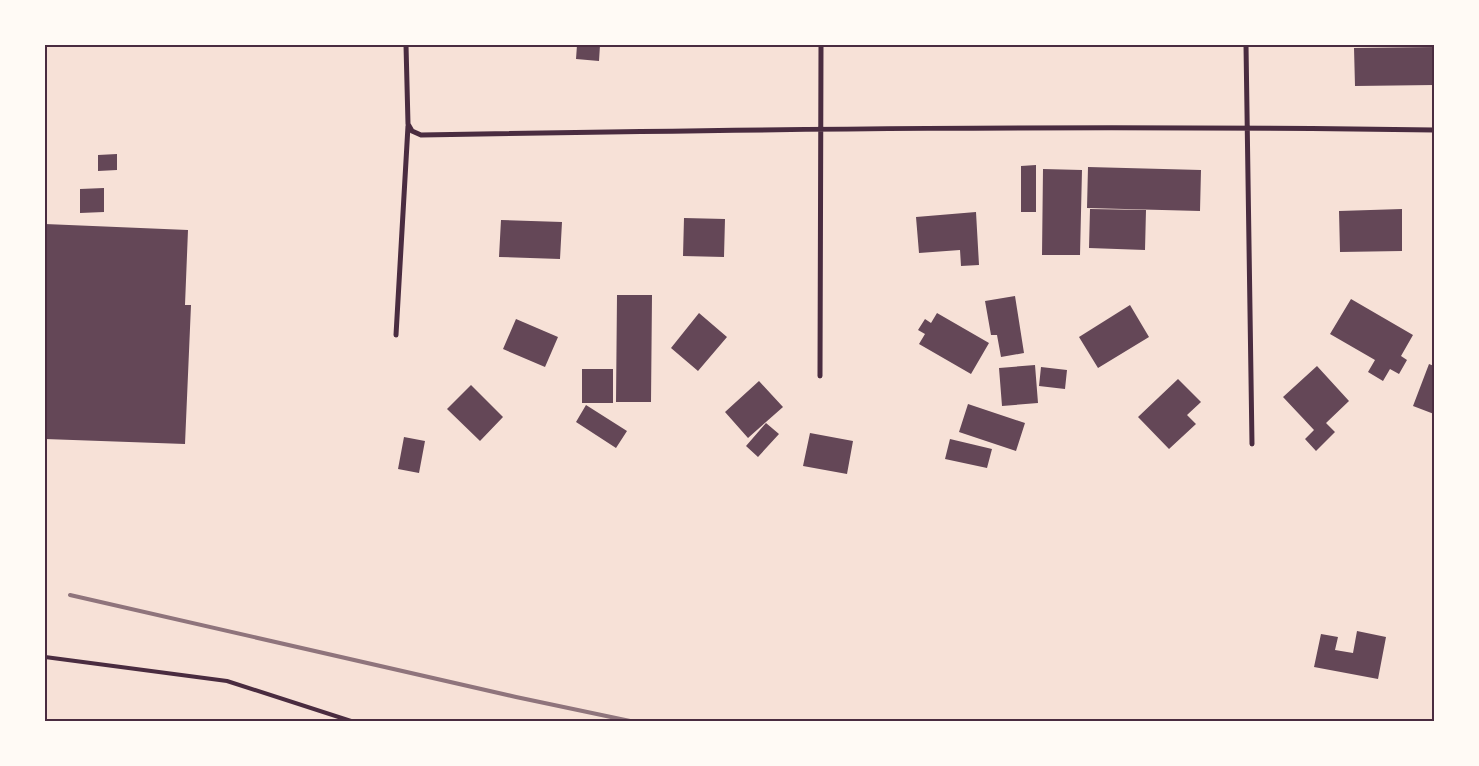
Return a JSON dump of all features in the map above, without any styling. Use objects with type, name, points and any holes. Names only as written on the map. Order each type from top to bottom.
[{"type":"street","points":[[396,335],[408,124],[406,45]]},
{"type":"street","points":[[820,376],[821,45]]},
{"type":"street","points":[[1246,45],[1252,444]]},
{"type":"street","points":[[408,124],[412,131],[421,135],[821,128],[1247,127],[1434,130]]},
{"type":"lane","points":[[45,657],[227,682],[351,721]]},
{"type":"building","points":[[577,45],[600,45],[599,61],[576,59]]},
{"type":"building","points":[[1434,47],[1434,85],[1355,86],[1354,48]]},
{"type":"building","points":[[117,154],[117,170],[98,171],[98,155]]},
{"type":"building","points":[[1036,165],[1036,212],[1021,212],[1021,166]]},
{"type":"building","points":[[1088,167],[1201,170],[1200,211],[1087,208]]},
{"type":"building","points":[[1043,169],[1082,170],[1080,255],[1042,255]]},
{"type":"building","points":[[104,188],[104,212],[80,213],[80,189]]},
{"type":"building","points":[[1090,209],[1146,210],[1145,250],[1089,248]]},
{"type":"building","points":[[1402,209],[1402,251],[1340,252],[1339,211]]},
{"type":"building","points":[[976,212],[979,265],[961,266],[960,250],[919,253],[916,217]]},
{"type":"building","points":[[684,218],[725,219],[724,257],[683,256]]},
{"type":"building","points":[[501,220],[562,222],[560,259],[499,257]]},
{"type":"building","points":[[45,224],[188,230],[185,305],[191,305],[185,444],[45,439]]},
{"type":"building","points":[[617,295],[652,295],[651,402],[616,402]]},
{"type":"building","points":[[1015,296],[1024,353],[1001,357],[997,335],[991,335],[985,301]]},
{"type":"building","points":[[1351,299],[1413,335],[1401,356],[1407,360],[1399,374],[1390,369],[1383,381],[1368,372],[1375,360],[1330,334]]},
{"type":"building","points":[[1130,305],[1149,337],[1098,368],[1079,337]]},
{"type":"building","points":[[699,313],[727,337],[698,371],[671,348]]},
{"type":"building","points":[[937,313],[989,343],[971,374],[919,344],[925,334],[918,330],[925,319],[931,323]]},
{"type":"building","points":[[516,319],[558,337],[545,367],[503,349]]},
{"type":"building","points":[[1429,364],[1434,366],[1434,414],[1413,406]]},
{"type":"building","points":[[1035,365],[1038,403],[1002,406],[999,368]]},
{"type":"building","points":[[1317,366],[1349,401],[1326,423],[1335,432],[1316,451],[1305,439],[1314,430],[1283,397]]},
{"type":"building","points":[[1041,367],[1067,370],[1065,389],[1039,386]]},
{"type":"building","points":[[582,369],[613,369],[613,403],[582,403]]},
{"type":"building","points":[[1178,379],[1201,402],[1187,415],[1196,424],[1169,449],[1138,417]]},
{"type":"building","points":[[759,381],[783,407],[748,438],[725,412]]},
{"type":"building","points":[[471,385],[503,417],[480,441],[447,409]]},
{"type":"building","points":[[968,404],[1025,423],[1016,451],[959,432]]},
{"type":"building","points":[[586,405],[627,431],[616,448],[576,422]]},
{"type":"building","points":[[766,423],[779,434],[758,457],[746,446]]},
{"type":"building","points":[[810,433],[853,441],[847,474],[803,466]]},
{"type":"building","points":[[404,437],[425,441],[419,473],[398,469]]},
{"type":"building","points":[[950,439],[992,449],[987,468],[945,459]]},
{"type":"building","points":[[1357,631],[1386,637],[1378,679],[1314,667],[1321,634],[1338,637],[1335,650],[1353,653]]},
{"type":"railway","points":[[70,595],[516,697],[630,721]]}]
